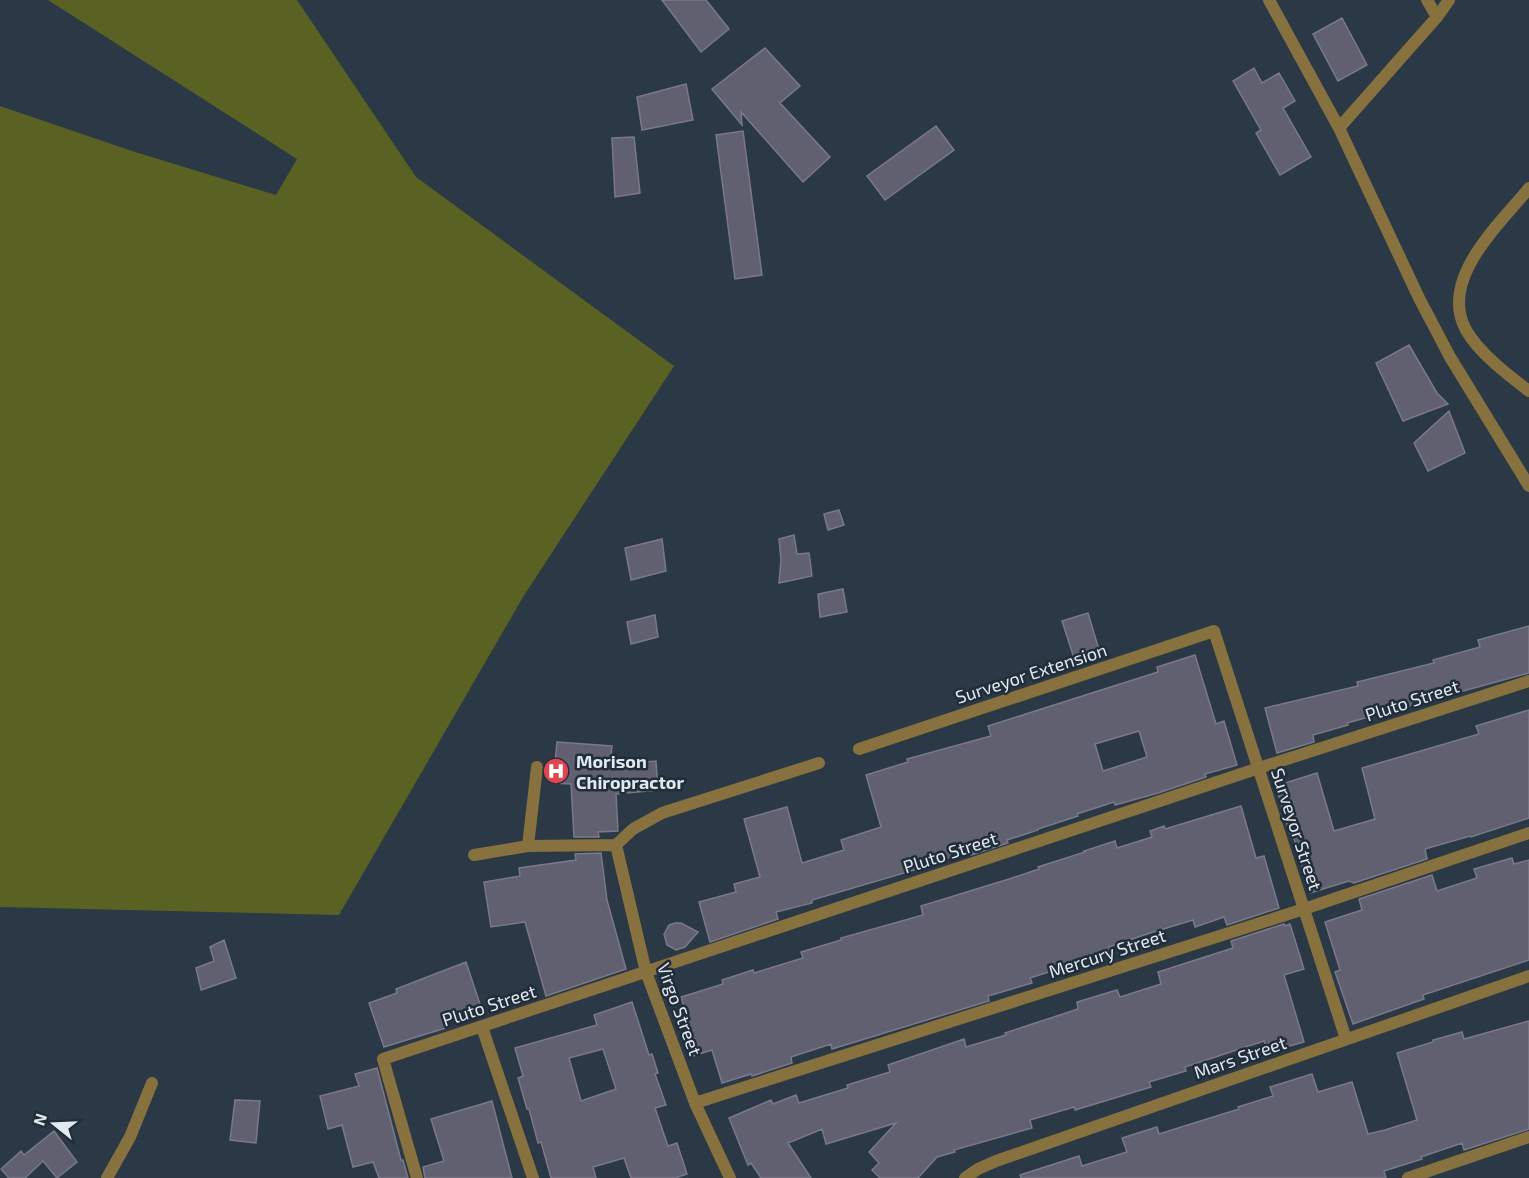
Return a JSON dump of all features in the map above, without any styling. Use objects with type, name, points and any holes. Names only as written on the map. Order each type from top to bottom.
[{"type":"street","points":[[1269,0],[1339,128],[1419,298],[1450,357],[1529,486]]},
{"type":"street","points":[[1427,0],[1437,17]]},
{"type":"street","points":[[1339,128],[1437,17],[1449,0]]},
{"type":"street","points":[[1529,188],[1471,262],[1461,282],[1460,300],[1461,319],[1468,333],[1504,372],[1529,391]]},
{"type":"street","name":"Surveyor Extension","points":[[859,749],[1214,631]]},
{"type":"street","name":"Surveyor Street","points":[[1214,631],[1346,1039]]},
{"type":"street","name":"Pluto Street","points":[[417,1178],[384,1059],[1259,768],[1529,681]]},
{"type":"street","points":[[474,855],[528,846],[616,846],[633,829],[662,813],[819,763]]},
{"type":"street","points":[[528,846],[537,767]]},
{"type":"street","name":"Mercury Street","points":[[695,1103],[1304,909],[1529,833]]},
{"type":"street","name":"Virgo Street","points":[[616,846],[646,972],[695,1103],[730,1178]]},
{"type":"street","name":"Mars Street","points":[[965,1178],[996,1161],[1529,976]]},
{"type":"street","points":[[482,1027],[532,1178]]},
{"type":"street","points":[[107,1178],[130,1137],[152,1083]]},
{"type":"street","points":[[1408,1178],[1529,1137]]},
{"type":"green space","points":[[48,0],[297,0],[416,177],[674,366],[523,597],[339,915],[0,907],[0,106],[132,151],[276,195],[297,159]]},
{"type":"building","points":[[662,0],[706,0],[729,29],[701,52]]},
{"type":"building","points":[[1342,18],[1367,65],[1338,81],[1313,34]]},
{"type":"building","points":[[765,48],[800,86],[780,103],[830,157],[803,182],[741,112],[742,125],[712,89]]},
{"type":"building","points":[[1254,68],[1262,83],[1279,73],[1295,101],[1283,108],[1311,157],[1280,175],[1256,133],[1261,130],[1233,81]]},
{"type":"building","points":[[686,84],[693,120],[642,130],[637,97]]},
{"type":"building","points":[[936,126],[954,150],[885,200],[867,176]]},
{"type":"building","points":[[743,131],[762,275],[735,279],[716,135]]},
{"type":"building","points":[[634,137],[640,193],[615,197],[612,138]]},
{"type":"building","points":[[1409,345],[1437,393],[1448,404],[1403,421],[1376,363]]},
{"type":"building","points":[[1449,411],[1465,453],[1428,471],[1414,443]]},
{"type":"building","points":[[839,510],[844,525],[828,530],[824,514]]},
{"type":"building","points":[[794,535],[797,554],[809,553],[812,576],[779,583],[781,560],[779,539]]},
{"type":"building","points":[[662,539],[666,571],[631,580],[625,548]]},
{"type":"building","points":[[843,589],[847,612],[820,617],[818,594]]},
{"type":"building","points":[[1088,613],[1100,653],[1075,661],[1062,621]]},
{"type":"building","points":[[655,615],[658,637],[631,644],[627,622]]},
{"type":"building","points":[[1529,626],[1529,673],[1347,723],[1348,725],[1313,735],[1314,742],[1277,753],[1265,708],[1358,686],[1357,682],[1434,663],[1433,660],[1480,647],[1478,640]]},
{"type":"building","points":[[1195,655],[1216,724],[1224,721],[1237,765],[1205,774],[1206,777],[1158,793],[1115,805],[1114,802],[1077,814],[1078,816],[971,855],[970,851],[928,864],[928,866],[812,900],[812,903],[776,912],[778,919],[710,942],[699,902],[736,892],[734,884],[760,877],[744,819],[787,807],[802,863],[844,850],[841,840],[881,827],[866,775],[908,762],[907,759],[991,736],[988,726],[1158,672],[1157,667]],"holes":[[[1139,731],[1147,757],[1103,771],[1095,744]]]},
{"type":"building","points":[[1529,710],[1529,818],[1425,849],[1427,859],[1354,883],[1349,881],[1310,893],[1276,786],[1317,773],[1334,831],[1375,819],[1362,768],[1479,734],[1476,726]]},
{"type":"building","points":[[557,742],[612,746],[610,765],[656,761],[658,790],[616,794],[618,831],[598,832],[599,837],[574,837],[571,784],[553,783]]},
{"type":"building","points":[[1241,806],[1256,858],[1264,856],[1279,908],[1227,925],[1224,917],[1195,927],[1193,920],[1147,934],[1109,947],[1111,952],[1030,978],[1032,983],[988,996],[989,1001],[832,1049],[831,1044],[791,1057],[792,1063],[752,1076],[751,1074],[722,1083],[712,1050],[690,1057],[685,1041],[693,1038],[681,997],[723,984],[722,980],[753,970],[754,973],[803,958],[801,952],[841,940],[841,938],[923,915],[921,906],[1039,869],[1038,867],[1115,841],[1117,848],[1152,837],[1150,831],[1164,826],[1165,829]]},
{"type":"building","points":[[601,853],[607,900],[626,969],[546,996],[525,922],[491,927],[484,882],[520,876],[519,868],[576,860],[575,854]]},
{"type":"building","points":[[1512,858],[1514,864],[1529,860],[1529,960],[1423,995],[1424,999],[1353,1024],[1335,972],[1340,970],[1325,922],[1362,910],[1359,899],[1432,875],[1437,891],[1477,878],[1474,869]]},
{"type":"building","points":[[681,923],[698,932],[685,947],[676,950],[667,945],[664,934],[669,925]]},
{"type":"building","points":[[1284,924],[1285,926],[1290,924],[1304,969],[1284,975],[1304,1042],[1268,1052],[1264,1041],[1185,1067],[1186,1071],[1149,1082],[1151,1087],[1075,1110],[1074,1107],[1030,1120],[1032,1128],[937,1157],[918,1178],[880,1178],[872,1170],[879,1163],[869,1152],[896,1123],[826,1144],[822,1129],[788,1143],[811,1178],[761,1178],[751,1163],[748,1165],[729,1118],[771,1100],[773,1104],[796,1095],[799,1103],[848,1088],[847,1085],[890,1072],[888,1065],[964,1039],[966,1047],[1006,1035],[1005,1033],[1078,1009],[1077,1002],[1117,990],[1120,997],[1161,984],[1158,972],[1233,948],[1231,941]]},
{"type":"building","points":[[224,940],[236,978],[201,990],[196,968],[214,961],[210,947]]},
{"type":"building","points":[[466,962],[482,1010],[447,1022],[449,1027],[384,1047],[369,1003],[397,993],[396,989]]},
{"type":"building","points":[[632,1002],[649,1055],[652,1054],[658,1073],[655,1074],[666,1105],[655,1108],[668,1146],[677,1143],[687,1174],[675,1178],[631,1178],[624,1158],[593,1167],[596,1178],[551,1178],[518,1078],[523,1076],[515,1048],[597,1025],[594,1015]],"holes":[[[603,1049],[616,1089],[581,1101],[569,1058]]]},
{"type":"building","points":[[1529,1021],[1529,1129],[1464,1150],[1462,1143],[1421,1157],[1422,1159],[1384,1171],[1386,1178],[1021,1178],[1020,1175],[1079,1156],[1082,1166],[1127,1152],[1122,1138],[1157,1127],[1159,1134],[1239,1109],[1238,1107],[1273,1096],[1270,1087],[1312,1074],[1318,1092],[1352,1082],[1368,1134],[1385,1130],[1417,1120],[1397,1053],[1462,1032],[1464,1039]]},
{"type":"building","points":[[377,1068],[401,1160],[403,1160],[408,1178],[379,1178],[373,1162],[353,1167],[342,1125],[328,1129],[320,1096],[359,1086],[355,1074]]},
{"type":"building","points":[[235,1100],[260,1101],[256,1143],[230,1140]]},
{"type":"building","points":[[492,1101],[512,1178],[425,1178],[423,1167],[444,1161],[431,1119]]},
{"type":"building","points":[[54,1131],[77,1162],[57,1178],[43,1161],[25,1178],[9,1178],[1,1169],[21,1151],[24,1155]]},
{"type":"place","name":"Morison Chiropractor","points":[[556,771]]}]
